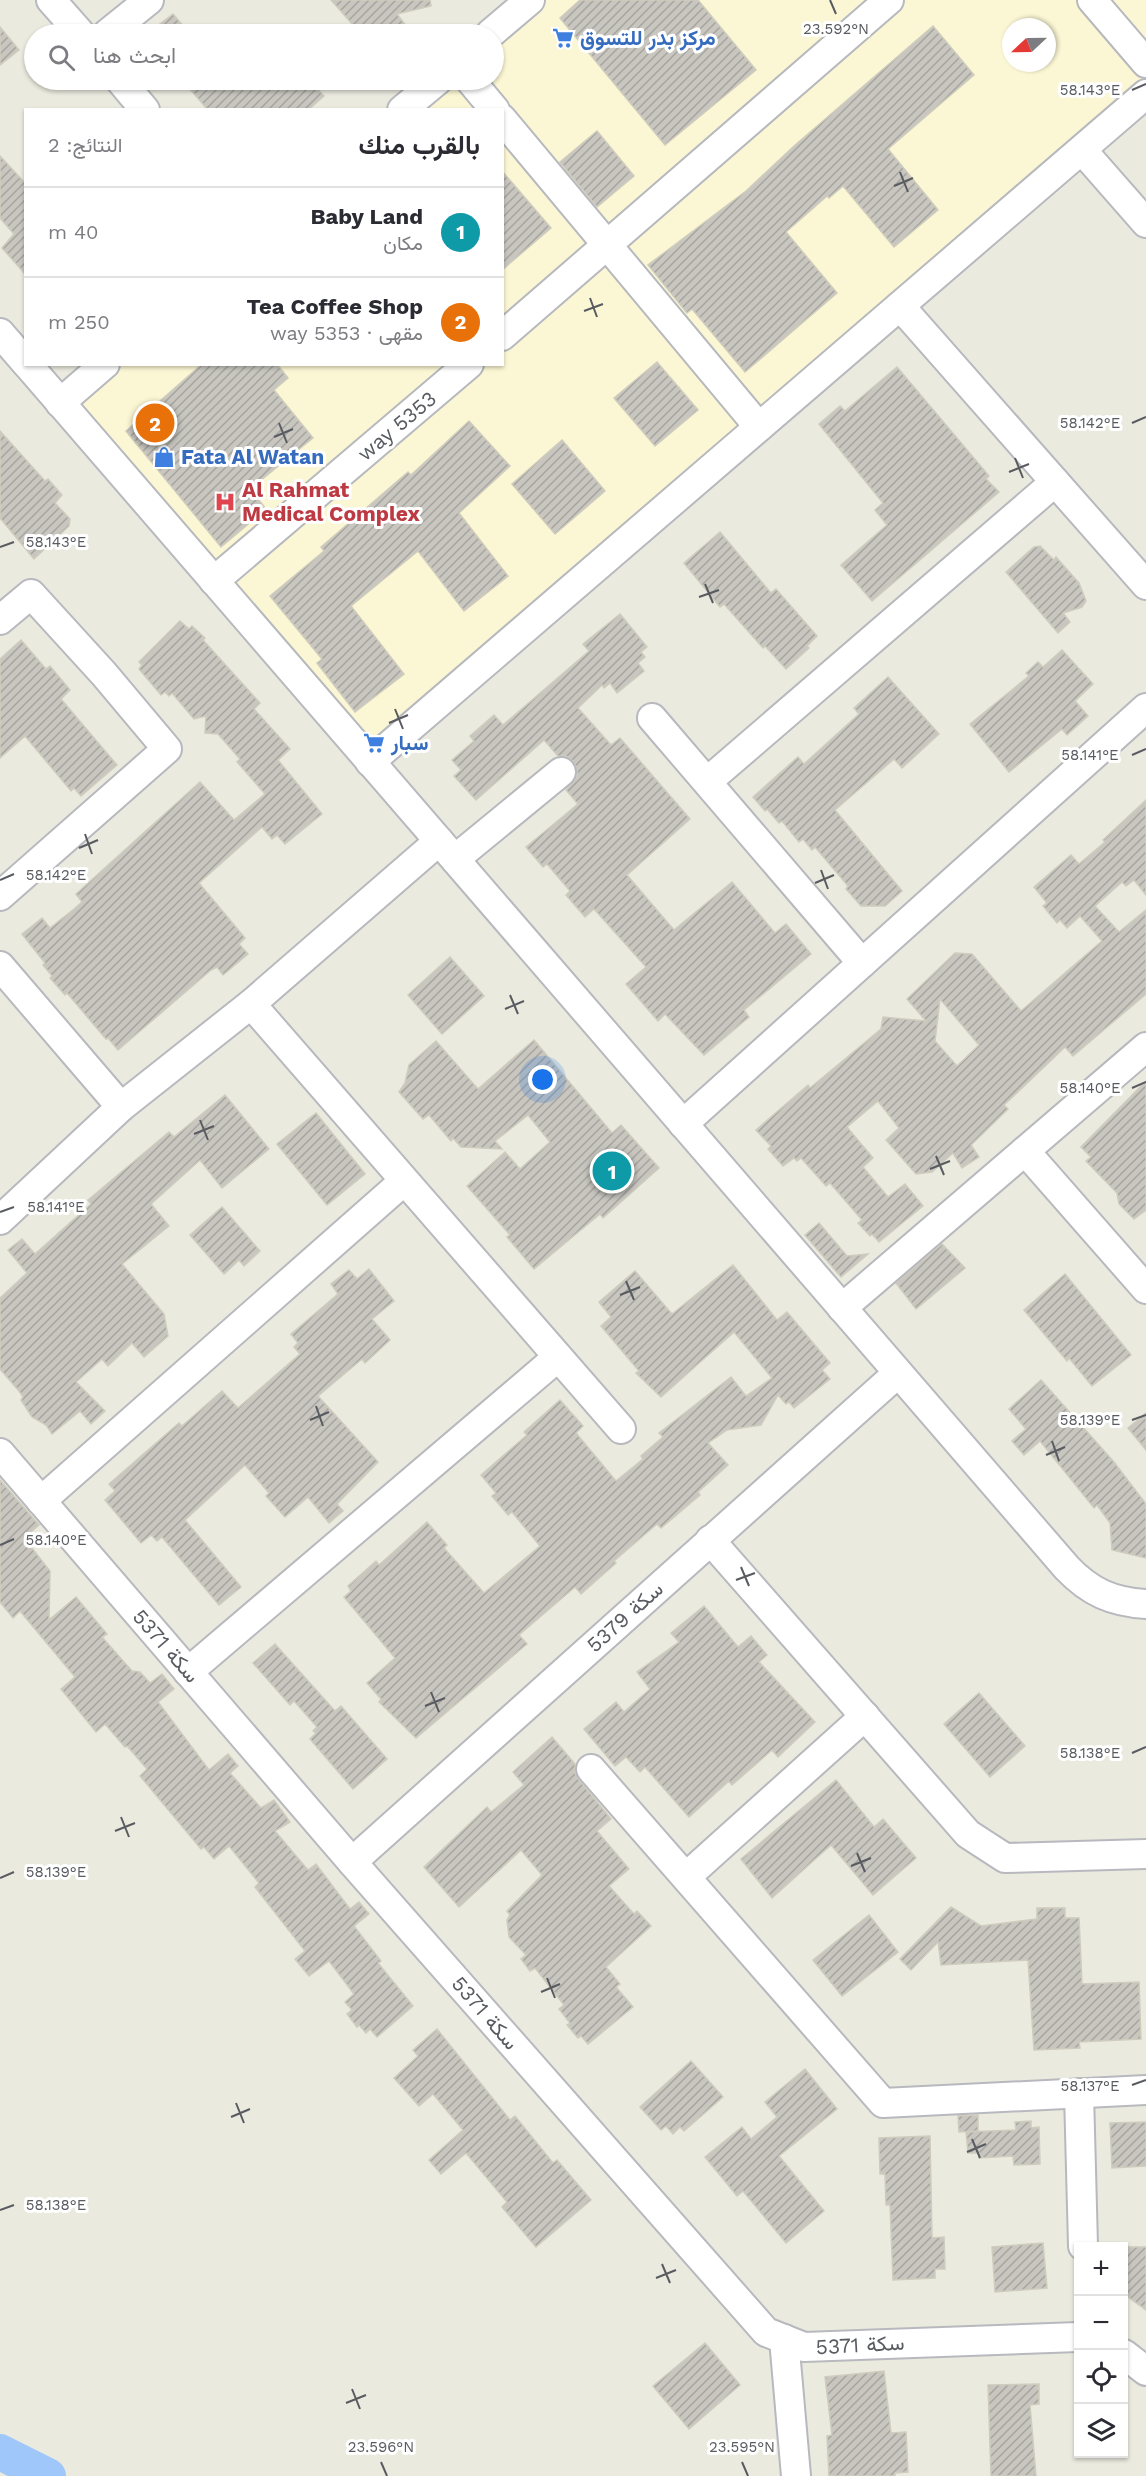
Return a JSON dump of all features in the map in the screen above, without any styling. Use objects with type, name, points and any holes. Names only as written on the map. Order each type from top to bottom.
[{"type":"street","points":[[51,0],[72,24]]},
{"type":"street","points":[[119,24],[149,0]]},
{"type":"street","points":[[502,24],[530,0]]},
{"type":"street","points":[[504,334],[609,246],[888,0]]},
{"type":"street","points":[[1092,0],[1146,63]]},
{"type":"street","points":[[128,90],[143,108]]},
{"type":"street","points":[[404,108],[426,90]]},
{"type":"street","points":[[478,90],[493,108]]},
{"type":"street","points":[[370,762],[1146,94]]},
{"type":"street","points":[[504,120],[759,427]]},
{"type":"street","points":[[1082,150],[1146,223]]},
{"type":"street","points":[[900,306],[1146,585]]},
{"type":"street","points":[[0,333],[24,362]]},
{"type":"street","points":[[28,366],[1085,1587],[1110,1599],[1146,1604]]},
{"type":"street","points":[[60,403],[103,366]]},
{"type":"street","name":"way 5353","points":[[214,581],[467,366]]},
{"type":"street","points":[[708,781],[1055,482]]},
{"type":"street","points":[[0,620],[31,594],[104,674],[167,749],[0,896]]},
{"type":"street","points":[[683,1124],[1146,708]]},
{"type":"street","points":[[652,718],[862,963]]},
{"type":"street","points":[[0,1220],[121,1107],[447,850],[561,772]]},
{"type":"street","points":[[0,966],[121,1107]]},
{"type":"street","points":[[251,1004],[621,1429]]},
{"type":"street","points":[[842,1308],[1146,1047]]},
{"type":"street","points":[[1025,1151],[1146,1289]]},
{"type":"street","points":[[41,1501],[404,1180]]},
{"type":"street","points":[[188,1672],[558,1357]]},
{"type":"street","name":"سكة 5379","points":[[352,1862],[898,1373]]},
{"type":"street","name":"سكة 5371","points":[[0,1453],[352,1862],[766,2332],[804,2347],[1074,2337]]},
{"type":"street","points":[[710,1540],[968,1834],[1005,1858],[1146,1854]]},
{"type":"street","points":[[686,1877],[865,1716]]},
{"type":"street","points":[[591,1769],[883,2103],[1146,2090]]},
{"type":"street","points":[[1079,2092],[1083,2242]]},
{"type":"street","points":[[784,2339],[796,2476]]},
{"type":"street","points":[[1128,2357],[1146,2371]]},
{"type":"shaded area","points":[[530,0],[1146,0],[1146,94],[370,762],[60,403],[104,366],[504,366],[504,108],[404,108],[426,90],[504,90],[504,25]]},
{"type":"building","points":[[331,0],[430,0],[431,6],[397,14],[405,24],[352,24]]},
{"type":"building","points":[[580,0],[698,0],[756,70],[665,145],[560,18]]},
{"type":"building","points":[[173,14],[182,24],[160,24]]},
{"type":"building","points":[[933,26],[974,75],[888,149],[938,210],[894,247],[843,186],[829,198],[827,196],[786,232],[837,293],[745,372],[692,309],[687,313],[648,265],[746,191],[794,146]]},
{"type":"building","points":[[0,27],[19,50],[0,65]]},
{"type":"building","points":[[191,90],[318,90],[324,96],[310,108],[206,108]]},
{"type":"building","points":[[597,131],[634,176],[597,207],[560,162]]},
{"type":"building","points":[[0,156],[24,182],[24,273],[2,248],[14,234],[0,218]]},
{"type":"building","points":[[504,173],[551,228],[504,268]]},
{"type":"building","points":[[657,362],[698,410],[655,446],[614,398]]},
{"type":"building","points":[[200,366],[279,366],[288,378],[274,390],[313,438],[250,489],[266,509],[221,547],[126,431]]},
{"type":"building","points":[[897,367],[989,476],[986,479],[999,492],[872,601],[841,565],[887,525],[875,510],[883,503],[819,424],[840,406],[845,411]]},
{"type":"building","points":[[469,421],[510,466],[459,513],[508,576],[464,611],[418,551],[351,606],[404,674],[355,712],[317,663],[322,659],[270,596],[324,551],[321,547],[408,472],[411,475]]},
{"type":"building","points":[[0,431],[45,481],[48,479],[62,495],[55,503],[70,519],[69,526],[34,559],[0,518]]},
{"type":"building","points":[[562,440],[605,491],[555,534],[512,484]]},
{"type":"building","points":[[720,532],[771,593],[776,589],[817,636],[807,646],[809,648],[786,669],[765,646],[763,648],[724,604],[720,607],[684,563]]},
{"type":"building","points":[[1040,546],[1054,560],[1056,557],[1079,583],[1086,601],[1082,607],[1063,613],[1070,622],[1058,633],[1006,572],[1034,547]]},
{"type":"building","points":[[620,614],[647,647],[641,652],[645,657],[638,663],[644,671],[617,693],[610,683],[604,688],[602,685],[578,708],[611,745],[620,738],[690,819],[627,875],[674,930],[732,882],[775,933],[786,924],[811,954],[744,1010],[749,1017],[704,1055],[665,1014],[658,1021],[626,984],[646,967],[594,909],[585,917],[566,895],[570,891],[547,864],[543,867],[526,847],[578,804],[566,790],[577,777],[577,769],[573,761],[566,756],[558,756],[544,740],[476,800],[454,776],[461,770],[452,760],[474,741],[470,736],[494,715],[503,725],[589,651],[583,644]]},
{"type":"building","points":[[180,621],[189,629],[192,626],[205,638],[203,640],[260,703],[254,709],[290,749],[278,760],[322,814],[285,844],[277,835],[272,839],[262,827],[199,883],[245,938],[239,944],[248,954],[223,975],[217,967],[211,970],[118,1050],[67,993],[65,995],[50,978],[52,976],[43,965],[45,963],[22,934],[42,918],[50,928],[74,909],[82,902],[76,894],[200,782],[234,820],[265,794],[237,762],[240,759],[218,734],[205,733],[206,716],[194,719],[172,693],[169,696],[165,692],[161,695],[139,669],[142,665],[139,662]]},
{"type":"building","points":[[21,640],[46,669],[50,666],[70,690],[61,699],[117,765],[81,796],[74,788],[71,791],[25,736],[0,758],[0,659]]},
{"type":"building","points":[[1062,650],[1093,684],[1075,701],[1088,716],[1067,735],[1062,729],[1009,772],[970,724],[1029,676],[1026,673],[1038,662],[1043,667]]},
{"type":"building","points":[[888,677],[939,734],[902,768],[894,759],[835,810],[902,891],[885,906],[861,906],[846,889],[848,886],[815,847],[812,850],[803,839],[799,842],[782,821],[779,823],[753,797],[798,757],[804,764],[859,714],[854,708]]},
{"type":"building","points":[[1146,800],[1146,895],[1134,880],[1126,886],[1122,882],[1095,906],[1119,932],[1146,910],[1146,994],[1073,1056],[1065,1047],[1004,1105],[1008,1109],[971,1145],[979,1157],[962,1168],[953,1153],[932,1172],[916,1174],[886,1140],[899,1128],[878,1101],[847,1127],[873,1158],[863,1167],[888,1197],[905,1184],[923,1206],[879,1242],[858,1223],[862,1220],[830,1183],[826,1186],[801,1158],[797,1161],[794,1158],[783,1166],[768,1149],[771,1146],[756,1130],[808,1085],[810,1088],[881,1029],[883,1017],[926,1021],[907,999],[955,953],[972,954],[1021,1011],[1102,941],[1080,916],[1067,928],[1060,920],[1057,923],[1043,906],[1047,903],[1034,887],[1071,855],[1079,864],[1105,842],[1103,840]],"holes":[[[940,999],[979,1045],[957,1066],[935,1041]]]},
{"type":"building","points":[[450,957],[484,996],[442,1034],[408,995]]},
{"type":"building","points":[[534,1040],[612,1133],[621,1125],[659,1168],[603,1218],[600,1214],[534,1269],[507,1237],[510,1235],[467,1186],[505,1152],[520,1169],[550,1142],[528,1115],[495,1141],[502,1149],[461,1147],[453,1138],[451,1141],[429,1115],[423,1119],[399,1092],[405,1083],[409,1065],[436,1041],[478,1089]]},
{"type":"building","points":[[1146,1081],[1146,1210],[1134,1219],[1119,1204],[1117,1193],[1086,1161],[1091,1157],[1081,1147]]},
{"type":"building","points":[[225,1095],[269,1149],[222,1188],[200,1160],[151,1204],[169,1226],[122,1264],[164,1314],[168,1336],[144,1357],[132,1343],[108,1366],[102,1359],[76,1382],[105,1411],[91,1424],[80,1411],[52,1434],[46,1425],[32,1417],[21,1400],[23,1397],[19,1391],[0,1369],[0,1298],[27,1273],[8,1250],[22,1239],[35,1254],[91,1204],[88,1200],[169,1132],[174,1137]]},
{"type":"building","points":[[316,1113],[365,1174],[327,1205],[277,1144]]},
{"type":"building","points":[[222,1207],[260,1251],[244,1266],[239,1260],[224,1274],[190,1235]]},
{"type":"building","points":[[819,1223],[847,1256],[868,1254],[841,1277],[805,1235]]},
{"type":"building","points":[[942,1244],[965,1268],[916,1309],[896,1283]]},
{"type":"building","points":[[733,1265],[777,1320],[787,1312],[830,1363],[822,1370],[830,1379],[794,1408],[789,1402],[786,1404],[778,1395],[761,1425],[727,1430],[708,1443],[728,1465],[698,1492],[700,1495],[661,1528],[657,1524],[614,1561],[616,1563],[581,1594],[575,1587],[519,1635],[527,1644],[416,1738],[379,1702],[381,1699],[367,1683],[395,1658],[344,1597],[351,1591],[348,1586],[376,1561],[379,1565],[427,1522],[447,1545],[444,1548],[484,1593],[540,1546],[512,1512],[508,1515],[492,1496],[496,1493],[481,1475],[527,1435],[524,1432],[560,1400],[583,1426],[576,1433],[616,1481],[643,1459],[641,1456],[663,1437],[659,1433],[731,1377],[746,1396],[772,1378],[734,1332],[661,1397],[636,1373],[639,1371],[601,1326],[611,1317],[599,1302],[635,1271],[672,1314]]},
{"type":"building","points":[[369,1269],[394,1301],[372,1319],[390,1340],[365,1363],[362,1359],[318,1396],[378,1462],[337,1504],[343,1511],[329,1523],[308,1497],[285,1517],[266,1496],[269,1493],[245,1465],[185,1520],[241,1587],[219,1605],[162,1537],[157,1541],[151,1535],[141,1543],[105,1500],[115,1491],[109,1484],[179,1423],[182,1426],[222,1391],[238,1408],[300,1354],[294,1347],[298,1343],[291,1334],[338,1294],[331,1284],[349,1270],[357,1279]]},
{"type":"building","points":[[1065,1274],[1131,1355],[1092,1386],[1069,1358],[1067,1361],[1024,1310]]},
{"type":"building","points":[[1041,1380],[1114,1462],[1146,1504],[1146,1558],[1112,1550],[1110,1523],[1097,1505],[1094,1508],[1040,1441],[1024,1455],[1012,1441],[1026,1429],[1009,1409]]},
{"type":"building","points":[[1146,1413],[1146,1450],[1128,1428]]},
{"type":"building","points":[[0,1480],[39,1525],[24,1538],[50,1571],[49,1620],[76,1597],[107,1634],[102,1637],[132,1671],[140,1672],[150,1683],[162,1674],[174,1689],[158,1702],[209,1770],[228,1754],[238,1766],[230,1773],[261,1808],[274,1800],[290,1822],[275,1831],[308,1870],[316,1864],[350,1909],[359,1902],[369,1914],[354,1926],[381,1961],[378,1963],[413,2006],[377,2037],[370,2029],[366,2033],[359,2025],[357,2027],[347,2014],[352,2010],[345,2002],[354,1994],[329,1961],[309,1976],[295,1959],[305,1951],[255,1887],[259,1883],[229,1846],[214,1859],[204,1847],[201,1849],[140,1776],[147,1769],[127,1746],[125,1747],[105,1724],[96,1732],[61,1689],[75,1677],[20,1611],[13,1618],[0,1602]]},
{"type":"building","points":[[704,1606],[738,1647],[751,1636],[767,1655],[759,1662],[815,1722],[778,1757],[772,1750],[732,1785],[729,1781],[689,1817],[645,1767],[640,1772],[626,1757],[615,1766],[584,1729],[616,1702],[624,1712],[650,1689],[637,1672],[679,1642],[671,1633]]},
{"type":"building","points":[[275,1644],[335,1711],[341,1706],[387,1759],[353,1789],[310,1739],[316,1733],[313,1731],[317,1727],[294,1701],[290,1705],[253,1663]]},
{"type":"building","points":[[979,1693],[1025,1746],[990,1777],[944,1724]]},
{"type":"building","points":[[552,1737],[575,1764],[575,1773],[579,1780],[611,1819],[597,1831],[629,1869],[609,1886],[634,1914],[637,1911],[651,1926],[606,1967],[620,1984],[616,1987],[633,2007],[588,2044],[581,2036],[578,2038],[567,2025],[570,2023],[559,2009],[564,2005],[535,1968],[530,1971],[521,1959],[526,1955],[509,1937],[507,1920],[510,1915],[507,1911],[542,1875],[521,1850],[459,1907],[424,1867],[487,1807],[491,1812],[524,1785],[513,1772]]},
{"type":"building","points":[[836,1780],[874,1827],[883,1819],[916,1858],[873,1895],[831,1845],[772,1898],[741,1859]]},
{"type":"building","points":[[951,1907],[981,1926],[1037,1919],[1037,1908],[1065,1908],[1065,1918],[1079,1918],[1082,1984],[1139,1982],[1141,2039],[1079,2042],[1080,2048],[1034,2050],[1028,1960],[941,1965],[938,1942],[911,1970],[900,1959]]},
{"type":"building","points":[[869,1915],[898,1952],[842,1996],[813,1960]]},
{"type":"building","points":[[437,2029],[510,2120],[515,2116],[553,2163],[557,2160],[591,2200],[536,2247],[502,2207],[507,2202],[466,2153],[441,2174],[429,2160],[463,2130],[433,2094],[419,2106],[394,2078],[418,2056],[413,2050]]},
{"type":"building","points":[[691,2061],[723,2097],[684,2131],[680,2127],[673,2134],[666,2126],[661,2130],[640,2107]]},
{"type":"building","points":[[805,2069],[837,2109],[779,2156],[824,2211],[786,2243],[743,2191],[737,2196],[705,2157],[742,2127],[751,2139],[777,2117],[765,2102]]},
{"type":"building","points":[[978,2115],[978,2131],[959,2132],[958,2116]]},
{"type":"building","points":[[1031,2121],[1031,2128],[1039,2127],[1040,2164],[1014,2165],[1013,2156],[979,2158],[979,2153],[968,2153],[966,2132],[1016,2130],[1015,2122]]},
{"type":"building","points":[[1146,2122],[1146,2166],[1112,2168],[1110,2123]]},
{"type":"building","points":[[930,2136],[932,2238],[944,2237],[945,2269],[935,2269],[935,2278],[893,2280],[890,2205],[886,2205],[885,2174],[880,2174],[879,2138]]},
{"type":"building","points":[[1043,2243],[1047,2288],[995,2292],[992,2247]]},
{"type":"building","points":[[1128,2247],[1146,2247],[1146,2310],[1128,2297]]},
{"type":"building","points":[[705,2343],[740,2385],[689,2429],[653,2386]]},
{"type":"building","points":[[884,2371],[891,2433],[906,2432],[908,2472],[895,2473],[895,2476],[829,2476],[827,2436],[832,2435],[825,2377]]},
{"type":"building","points":[[1039,2384],[1039,2404],[1030,2405],[1036,2476],[991,2476],[988,2385]]},
{"type":"waterway","points":[[0,2452],[48,2476]]},
{"type":"place","name":"مركز بدر للتسوق","points":[[563,38]]},
{"type":"place","name":"Tea Coffee Shop","points":[[155,423]]},
{"type":"place","name":"Fata Al Watan","points":[[164,457]]},
{"type":"place","name":"Al Rahmat Medical Complex","points":[[225,502]]},
{"type":"place","name":"سبار","points":[[374,743]]},
{"type":"place","name":"Baby Land","points":[[612,1171]]}]
